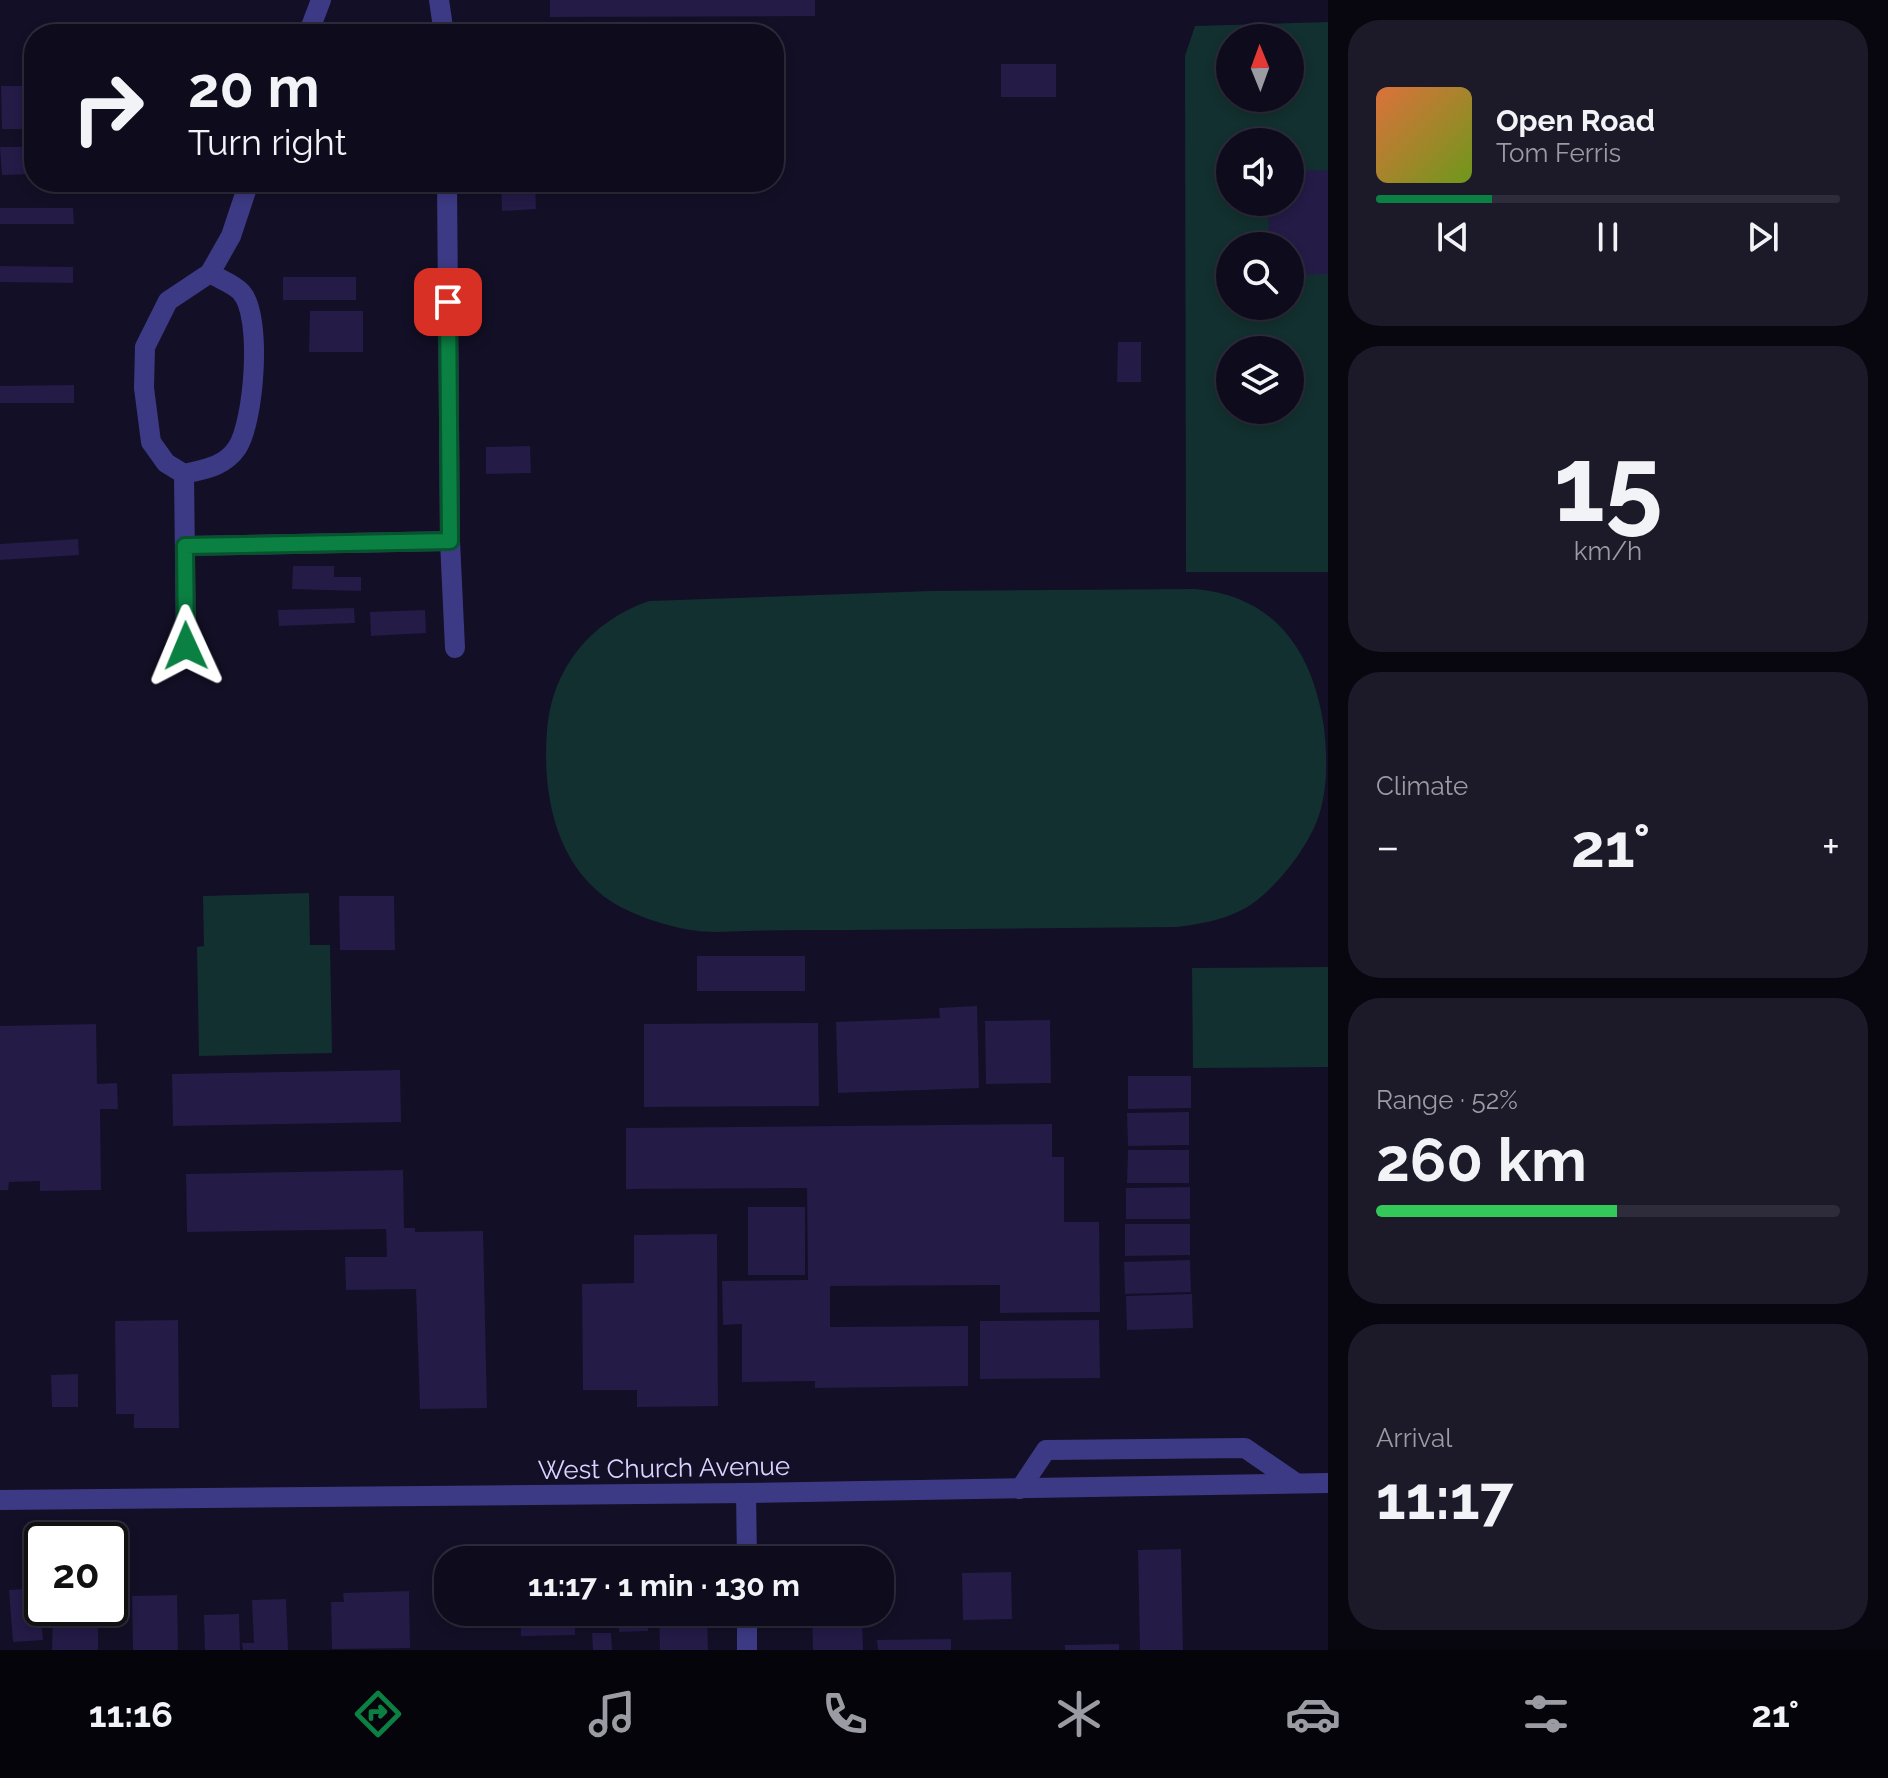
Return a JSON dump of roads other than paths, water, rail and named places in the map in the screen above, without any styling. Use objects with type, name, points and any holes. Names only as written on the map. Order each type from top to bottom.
[{"type":"street","points":[[312,24],[321,0]]},
{"type":"street","points":[[439,0],[443,24]]},
{"type":"street","points":[[210,273],[242,293],[254,325],[249,415],[238,446],[221,465],[184,474],[166,463],[151,442],[144,388],[145,347],[168,301],[210,273],[231,236],[246,192]]},
{"type":"street","points":[[447,192],[450,541],[455,648]]},
{"type":"street","points":[[184,474],[186,646]]},
{"type":"street","points":[[185,546],[450,541]]},
{"type":"street","points":[[1020,1489],[1046,1450],[1245,1448],[1296,1483]]},
{"type":"street","name":"West Church Avenue","points":[[0,1500],[746,1493],[1328,1483]]},
{"type":"street","points":[[746,1493],[747,1546]]},
{"type":"street","points":[[747,1626],[747,1650]]}]
